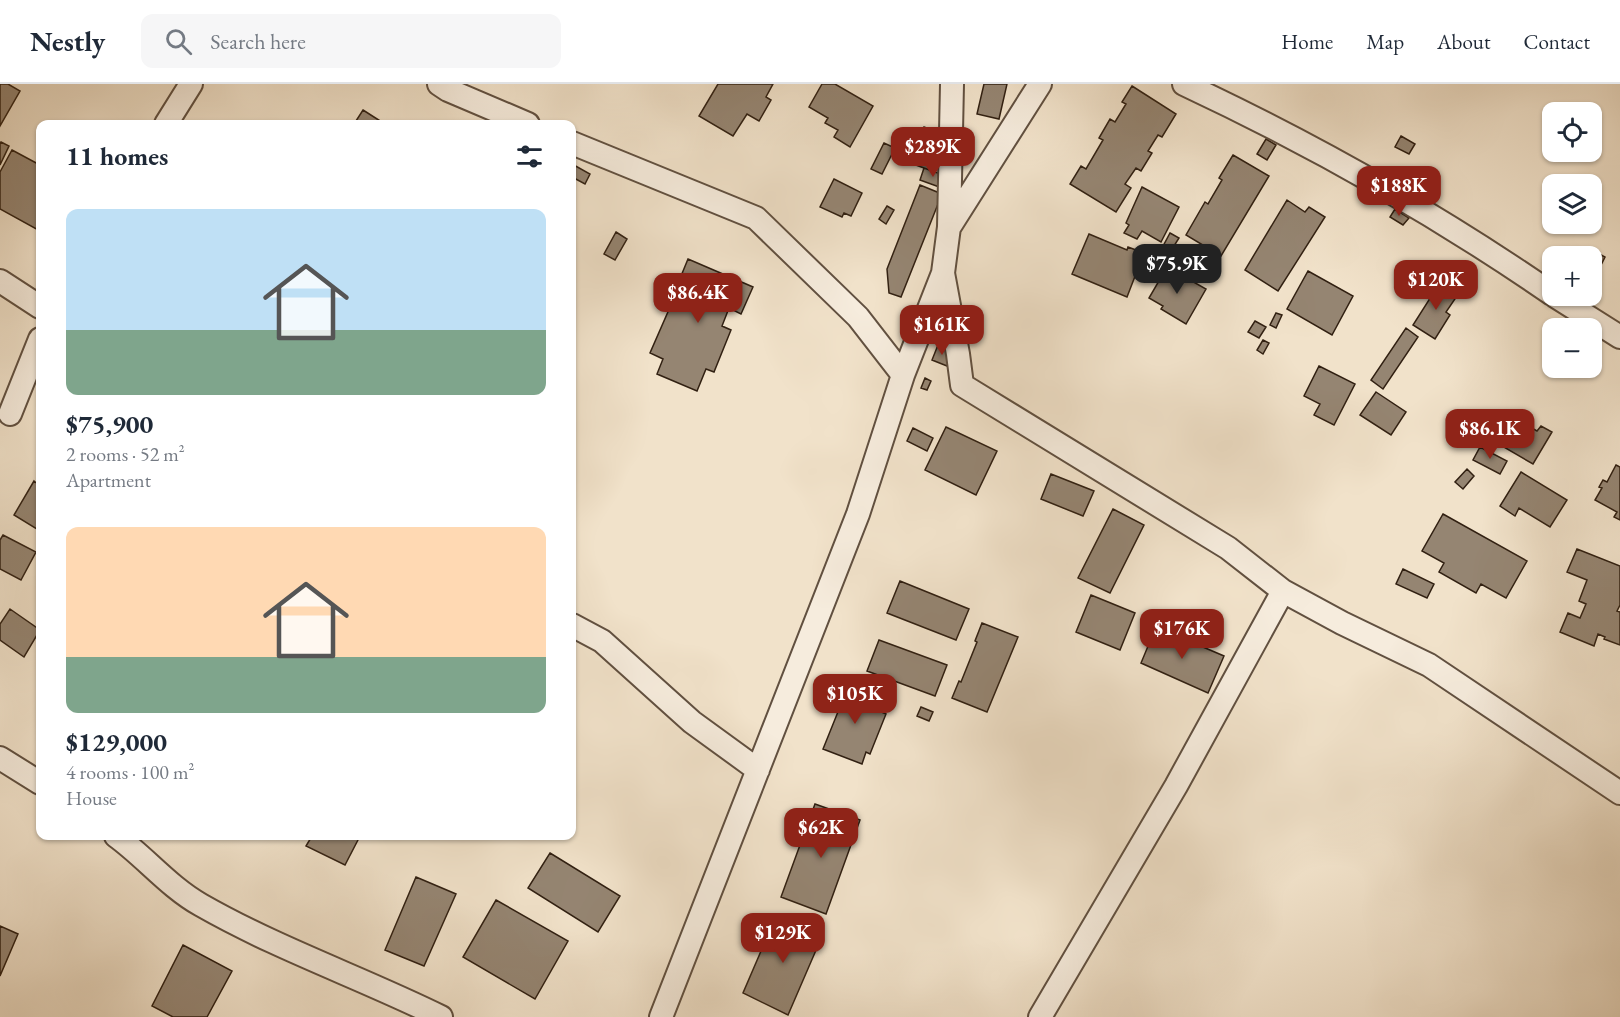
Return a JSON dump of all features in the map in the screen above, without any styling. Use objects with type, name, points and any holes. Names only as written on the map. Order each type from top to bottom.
[{"type":"street","points":[[168,120],[191,84]]},
{"type":"street","points":[[439,84],[519,120]]},
{"type":"street","points":[[661,1017],[858,514],[903,375],[943,273],[949,227],[952,84]]},
{"type":"street","points":[[949,227],[1040,84]]},
{"type":"street","points":[[1184,84],[1406,200],[1542,287]]},
{"type":"street","points":[[576,145],[756,218],[858,317],[903,375]]},
{"type":"street","points":[[943,273],[962,385],[1228,548],[1283,591],[1342,623],[1429,665],[1620,794]]},
{"type":"street","points":[[0,281],[36,304]]},
{"type":"street","points":[[1571,306],[1620,337]]},
{"type":"street","points":[[10,414],[36,349]]},
{"type":"street","points":[[1040,1017],[1176,786],[1283,591]]},
{"type":"street","points":[[576,627],[602,641],[692,722],[758,770]]},
{"type":"street","points":[[0,758],[36,780]]},
{"type":"street","points":[[120,840],[157,873],[199,904],[297,954],[407,1000],[441,1017]]},
{"type":"building","points":[[0,84],[8,84],[20,91],[0,126]]},
{"type":"building","points":[[718,84],[773,84],[766,97],[771,100],[759,121],[747,114],[733,136],[699,116]]},
{"type":"building","points":[[822,84],[835,84],[873,106],[850,147],[834,137],[838,130],[825,123],[828,118],[809,107]]},
{"type":"building","points":[[984,84],[1007,84],[999,119],[977,114]]},
{"type":"building","points":[[1132,86],[1176,114],[1162,137],[1158,135],[1148,151],[1152,153],[1141,171],[1136,168],[1125,184],[1131,188],[1116,212],[1070,184],[1081,166],[1086,169],[1103,140],[1099,138],[1110,119],[1115,122],[1126,104],[1122,102]]},
{"type":"building","points":[[363,110],[379,120],[357,120]]},
{"type":"building","points":[[924,127],[939,133],[931,152],[916,146]]},
{"type":"building","points":[[1401,136],[1415,144],[1409,154],[1395,147]]},
{"type":"building","points":[[1266,139],[1276,145],[1267,160],[1257,154]]},
{"type":"building","points":[[1,142],[9,146],[0,165],[0,144]]},
{"type":"building","points":[[884,143],[895,148],[882,174],[871,169]]},
{"type":"building","points":[[918,148],[941,157],[935,172],[913,164]]},
{"type":"building","points":[[12,150],[36,163],[36,229],[0,209],[0,172]]},
{"type":"building","points":[[1233,155],[1269,176],[1221,256],[1186,235],[1205,202],[1208,204],[1222,180],[1219,178]]},
{"type":"building","points":[[576,166],[590,174],[585,184],[576,179]]},
{"type":"building","points":[[924,168],[946,176],[942,188],[920,180]]},
{"type":"building","points":[[834,179],[862,193],[851,216],[844,213],[842,217],[820,207]]},
{"type":"building","points":[[920,185],[942,194],[901,297],[889,293],[887,269]]},
{"type":"building","points":[[1142,187],[1179,207],[1161,242],[1142,231],[1137,239],[1124,233]]},
{"type":"building","points":[[1287,200],[1305,212],[1309,207],[1325,217],[1278,291],[1245,270]]},
{"type":"building","points":[[887,206],[894,210],[886,224],[879,219]]},
{"type":"building","points":[[1395,209],[1409,218],[1403,225],[1390,217]]},
{"type":"building","points":[[616,232],[627,239],[615,260],[604,254]]},
{"type":"building","points":[[1170,233],[1179,238],[1169,254],[1161,250]]},
{"type":"building","points":[[1089,234],[1127,250],[1128,247],[1144,253],[1127,297],[1072,274]]},
{"type":"building","points":[[688,259],[753,287],[741,314],[729,308],[722,326],[731,330],[714,372],[706,369],[697,391],[657,374],[663,359],[650,353],[681,282],[679,281]]},
{"type":"building","points":[[1167,267],[1206,289],[1186,324],[1161,309],[1163,306],[1149,298]]},
{"type":"building","points":[[1308,271],[1353,296],[1332,335],[1287,309]]},
{"type":"building","points":[[1441,281],[1459,293],[1446,312],[1450,315],[1435,339],[1413,325]]},
{"type":"building","points":[[1276,313],[1282,315],[1276,328],[1270,325]]},
{"type":"building","points":[[1255,321],[1266,327],[1259,338],[1248,332]]},
{"type":"building","points":[[1406,328],[1418,337],[1383,389],[1371,380]]},
{"type":"building","points":[[1263,340],[1269,343],[1263,354],[1257,350]]},
{"type":"building","points":[[938,345],[953,351],[947,366],[932,360]]},
{"type":"building","points":[[1319,366],[1355,384],[1334,425],[1314,415],[1320,404],[1304,396]]},
{"type":"building","points":[[925,378],[931,381],[927,390],[921,388]]},
{"type":"building","points":[[1376,392],[1406,412],[1391,435],[1360,415]]},
{"type":"building","points":[[1505,413],[1537,431],[1541,426],[1552,432],[1533,464],[1490,439]]},
{"type":"building","points":[[946,427],[997,451],[976,495],[925,470]]},
{"type":"building","points":[[913,428],[933,438],[927,451],[907,441]]},
{"type":"building","points":[[1480,447],[1507,461],[1500,474],[1473,460]]},
{"type":"building","points":[[1616,465],[1620,467],[1620,520],[1614,517],[1617,512],[1595,500],[1602,488],[1599,487],[1603,480],[1607,482]]},
{"type":"building","points":[[1467,469],[1474,476],[1463,489],[1455,482]]},
{"type":"building","points":[[1521,472],[1567,500],[1550,527],[1519,508],[1515,516],[1500,506]]},
{"type":"building","points":[[1051,474],[1094,491],[1083,516],[1041,499]]},
{"type":"building","points":[[34,481],[36,483],[36,529],[14,515]]},
{"type":"building","points":[[1113,509],[1144,525],[1110,593],[1078,578]]},
{"type":"building","points":[[1443,514],[1527,561],[1506,598],[1481,584],[1476,593],[1439,572],[1444,563],[1422,551]]},
{"type":"building","points":[[3,535],[36,552],[21,580],[0,569],[0,540]]},
{"type":"building","points":[[1577,549],[1620,566],[1620,605],[1617,611],[1620,612],[1620,645],[1598,634],[1594,646],[1560,632],[1568,613],[1580,618],[1586,604],[1579,601],[1587,580],[1567,572]]},
{"type":"building","points":[[1403,569],[1434,584],[1427,598],[1396,584]]},
{"type":"building","points":[[900,581],[969,609],[956,640],[887,613]]},
{"type":"building","points":[[1091,595],[1135,613],[1120,650],[1076,632]]},
{"type":"building","points":[[10,609],[36,627],[36,637],[24,657],[0,640],[0,624]]},
{"type":"building","points":[[982,623],[1018,637],[987,712],[952,698],[977,642],[975,641]]},
{"type":"building","points":[[1156,627],[1224,656],[1208,693],[1141,663]]},
{"type":"building","points":[[879,640],[947,665],[935,696],[867,671]]},
{"type":"building","points":[[850,682],[878,694],[873,708],[886,714],[870,754],[866,752],[862,764],[823,749]]},
{"type":"building","points":[[921,707],[933,712],[929,721],[917,716]]},
{"type":"building","points":[[815,804],[860,820],[826,914],[781,897]]},
{"type":"building","points":[[310,840],[358,840],[345,865],[306,846]]},
{"type":"building","points":[[550,853],[620,896],[598,932],[528,888]]},
{"type":"building","points":[[416,877],[456,894],[424,966],[385,950]]},
{"type":"building","points":[[496,900],[568,941],[535,999],[463,957]]},
{"type":"building","points":[[777,914],[823,934],[788,1015],[743,993]]},
{"type":"building","points":[[0,926],[18,934],[0,976]]},
{"type":"building","points":[[183,945],[232,971],[207,1017],[173,1017],[152,1006]]}]
